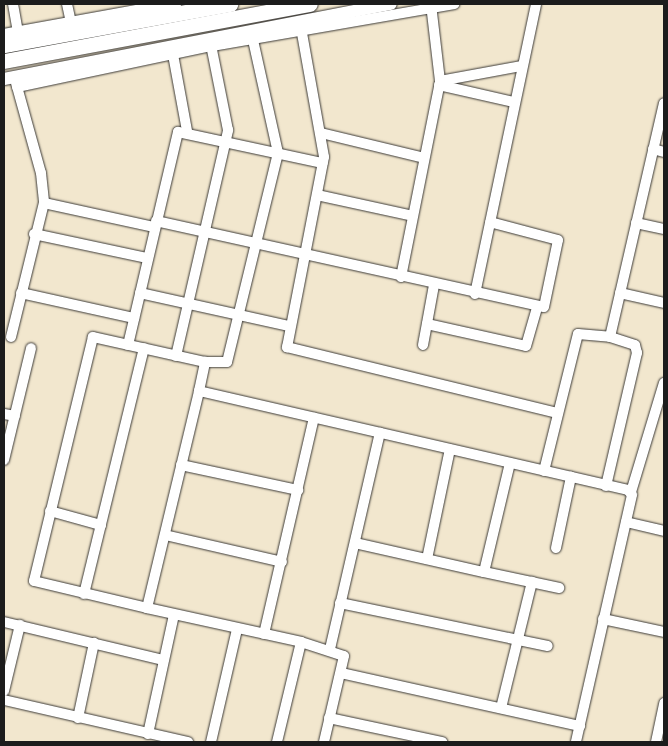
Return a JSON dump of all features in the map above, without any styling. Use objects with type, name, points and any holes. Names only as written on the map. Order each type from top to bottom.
[{"type":"highway","points":[[4,45],[230,4]]},
{"type":"highway","points":[[4,61],[310,4]]},
{"type":"main road","points":[[4,34],[175,4]]},
{"type":"main road","points":[[12,81],[211,42],[300,27],[391,4]]},
{"type":"street","points":[[13,4],[18,32]]},
{"type":"street","points":[[67,4],[71,23]]},
{"type":"street","points":[[454,4],[300,27],[321,133],[323,163],[286,344],[289,349],[557,413]]},
{"type":"street","points":[[475,294],[521,66],[536,4]]},
{"type":"street","points":[[401,277],[440,83],[432,6]]},
{"type":"street","points":[[253,36],[278,153],[254,244],[227,362],[205,362],[96,336],[92,340],[34,581],[237,629],[301,642],[344,654],[324,742]]},
{"type":"street","points":[[176,356],[227,140],[224,96],[211,42]]},
{"type":"street","points":[[172,50],[187,131]]},
{"type":"street","points":[[440,83],[521,66]]},
{"type":"street","points":[[11,337],[34,234],[44,203],[41,173],[12,81]]},
{"type":"street","points":[[440,83],[514,102]]},
{"type":"street","points":[[610,337],[664,103]]},
{"type":"street","points":[[128,345],[176,134],[187,131],[323,163]]},
{"type":"street","points":[[321,133],[424,158]]},
{"type":"street","points":[[653,149],[664,152]]},
{"type":"street","points":[[317,195],[413,216]]},
{"type":"street","points":[[44,203],[204,232],[537,308],[545,306],[558,240],[490,222]]},
{"type":"street","points":[[636,223],[664,229]]},
{"type":"street","points":[[34,234],[147,258]]},
{"type":"street","points":[[423,345],[434,284]]},
{"type":"street","points":[[620,292],[664,303]]},
{"type":"street","points":[[21,293],[134,318]]},
{"type":"street","points":[[140,293],[289,326]]},
{"type":"street","points":[[427,324],[526,346],[537,308]]},
{"type":"street","points":[[544,471],[578,334],[610,337],[635,345],[636,353],[606,486]]},
{"type":"street","points":[[4,460],[31,348]]},
{"type":"street","points":[[84,594],[144,348]]},
{"type":"street","points":[[147,608],[205,362]]},
{"type":"street","points":[[576,742],[632,492],[664,383]]},
{"type":"street","points":[[199,391],[632,492]]},
{"type":"street","points":[[4,414],[15,416]]},
{"type":"street","points":[[264,634],[314,418]]},
{"type":"street","points":[[330,649],[380,433]]},
{"type":"street","points":[[426,559],[450,449]]},
{"type":"street","points":[[484,572],[510,463]]},
{"type":"street","points":[[181,465],[298,490]]},
{"type":"street","points":[[556,548],[571,477]]},
{"type":"street","points":[[50,512],[101,525]]},
{"type":"street","points":[[626,522],[664,531]]},
{"type":"street","points":[[165,535],[282,562]]},
{"type":"street","points":[[355,542],[559,588]]},
{"type":"street","points":[[501,708],[532,582]]},
{"type":"street","points":[[340,603],[548,646]]},
{"type":"street","points":[[148,734],[174,614]]},
{"type":"street","points":[[603,619],[664,632]]},
{"type":"street","points":[[4,622],[163,660]]},
{"type":"street","points":[[4,691],[20,625]]},
{"type":"street","points":[[211,742],[237,629]]},
{"type":"street","points":[[277,742],[301,642]]},
{"type":"street","points":[[78,718],[94,643]]},
{"type":"street","points":[[341,673],[580,726]]},
{"type":"street","points":[[4,700],[188,742]]},
{"type":"street","points":[[656,742],[664,702]]},
{"type":"street","points":[[329,718],[442,742]]}]
